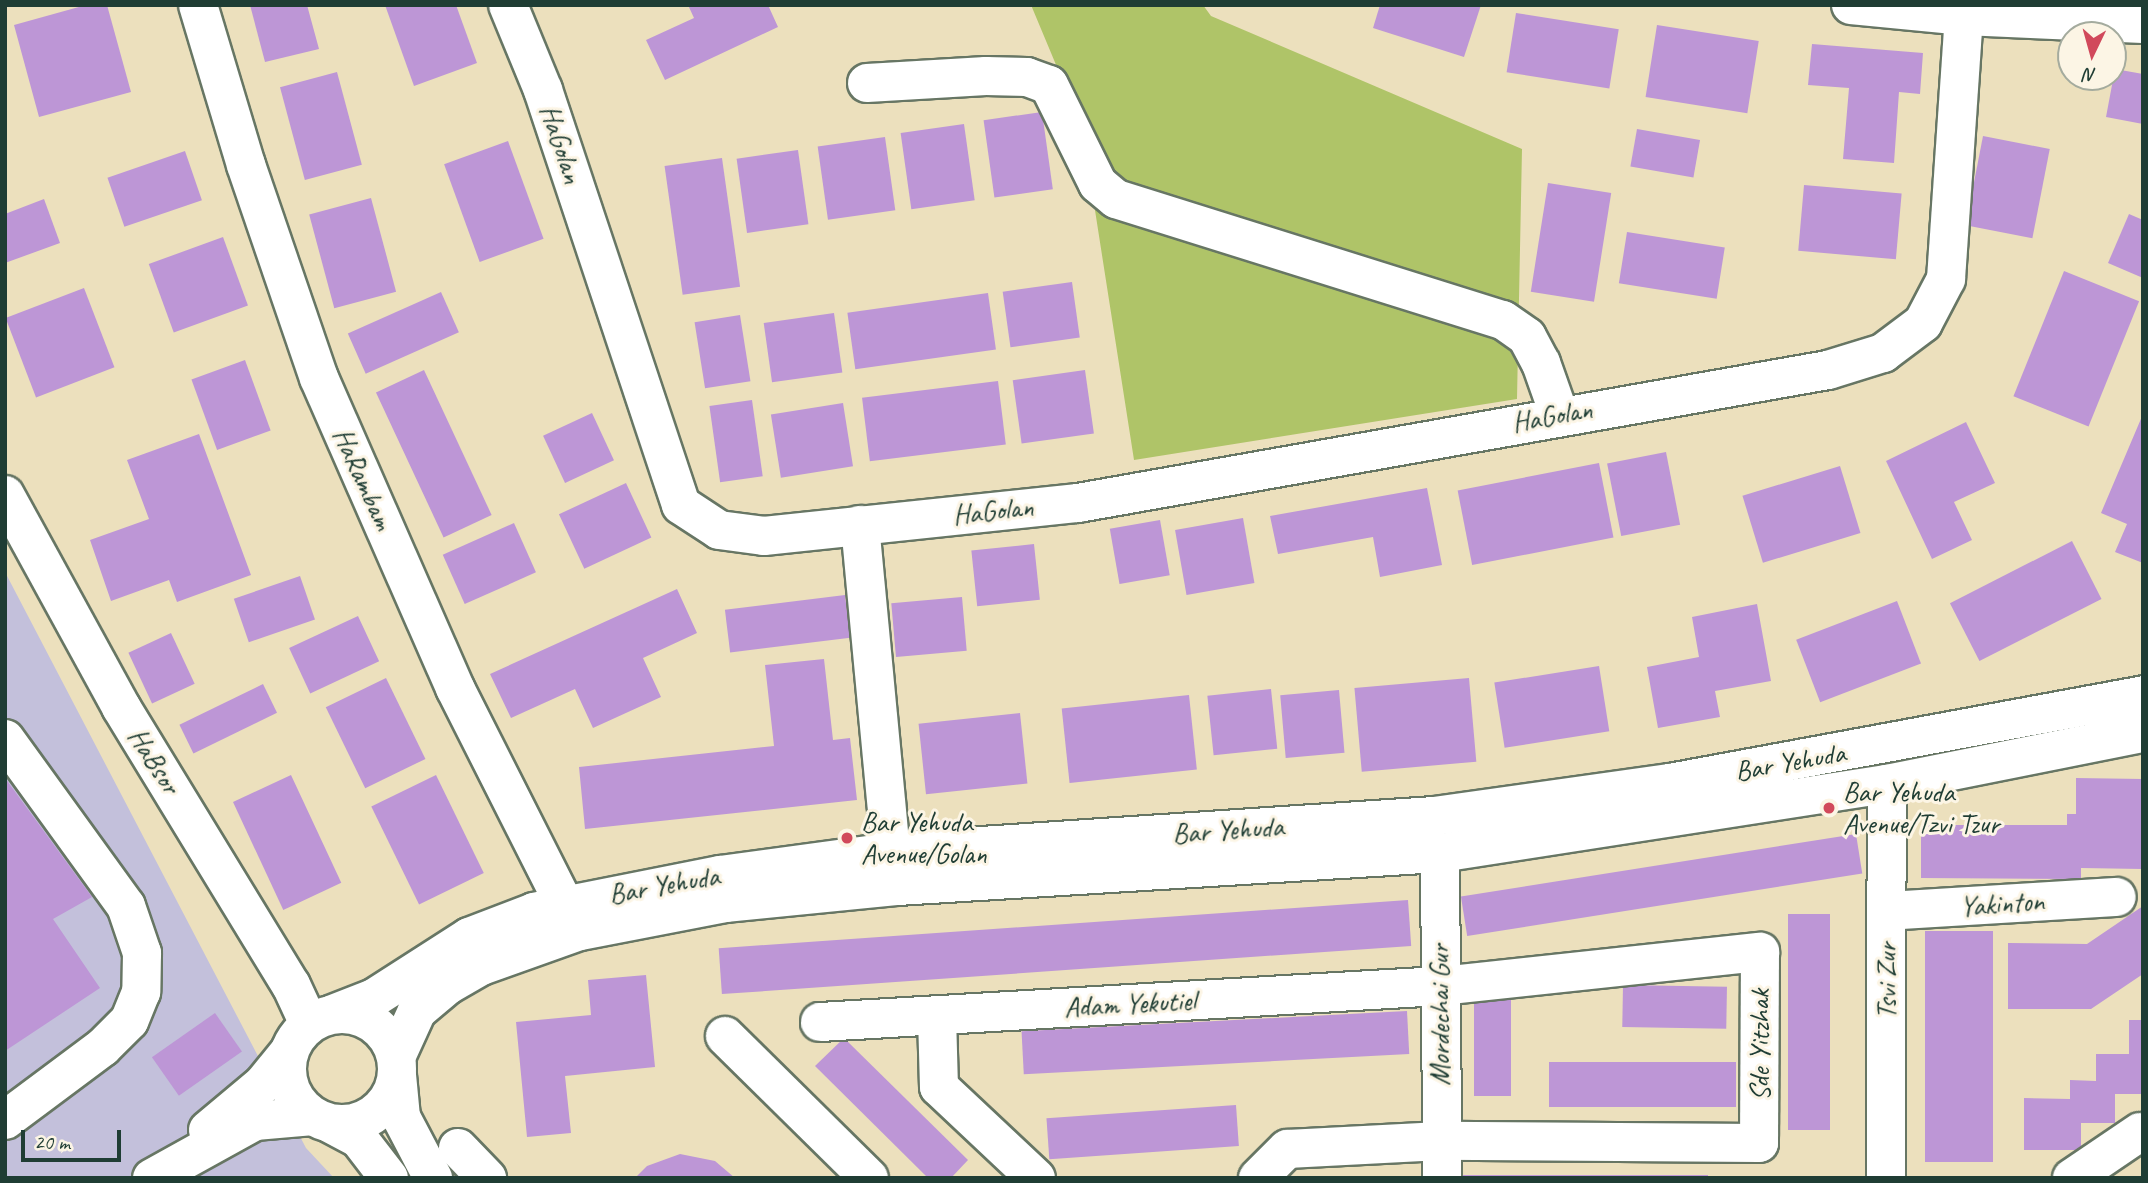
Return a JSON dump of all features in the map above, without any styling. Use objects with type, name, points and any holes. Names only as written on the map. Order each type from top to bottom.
[{"type":"street","name":"HaRambam","points":[[198,5],[246,165],[319,378],[455,688],[563,920]]},
{"type":"street","name":"HaGolan","points":[[508,5],[543,90],[681,505],[719,530],[764,536],[1078,503],[1559,414],[1828,370],[1883,353],[1923,323],[1946,279],[1964,16]]},
{"type":"street","points":[[1851,5],[1964,16],[2143,24]]},
{"type":"street","points":[[867,83],[986,76],[1027,77],[1049,85],[1098,184],[1116,199],[1503,320],[1527,337],[1541,363],[1559,414]]},
{"type":"street","name":"HaBsor","points":[[5,495],[121,708],[291,985],[310,1030]]},
{"type":"street","points":[[860,525],[891,852]]},
{"type":"street","name":"Bar Yehuda","points":[[397,1066],[417,1011],[448,985],[563,920],[720,875],[891,852],[1435,816],[1670,783],[2143,695]]},
{"type":"street","name":"Bar Yehuda","points":[[310,1030],[374,998],[469,937],[563,920],[897,886],[1440,853],[1887,783],[2143,733]]},
{"type":"street","points":[[5,739],[126,906],[142,953],[142,992],[129,1021],[103,1047],[5,1121]]},
{"type":"street","name":"Tsvi Zur","points":[[1886,1178],[1887,783]]},
{"type":"street","name":"Mordechai Gur","points":[[1440,853],[1442,1178]]},
{"type":"street","name":"Yakinton","points":[[1887,911],[2117,897]]},
{"type":"street","name":"Sde Yitzhak","points":[[1440,986],[1760,952],[1759,1143],[1441,1140]]},
{"type":"street","name":"Adam Yekutiel","points":[[820,1022],[1440,986]]},
{"type":"street","points":[[158,1173],[263,1084],[310,1030],[350,1014],[380,1028],[397,1066],[401,1117],[433,1178]]},
{"type":"street","points":[[937,1016],[939,1087],[1036,1178]]},
{"type":"street","points":[[310,1030],[290,1089],[322,1120],[359,1139],[389,1178]]},
{"type":"street","points":[[725,1035],[869,1178]]},
{"type":"street","points":[[158,1173],[255,1121],[322,1120],[349,1124],[381,1108],[397,1066]]},
{"type":"street","points":[[2072,1178],[2140,1132]]},
{"type":"street","points":[[1258,1178],[1287,1149],[1441,1140]]},
{"type":"street","points":[[458,1147],[487,1178]]},
{"type":"shaded area","points":[[5,572],[306,1148],[334,1178],[5,1178]]},
{"type":"green space","points":[[1031,5],[1203,5],[1211,16],[1522,149],[1517,399],[1134,460],[1082,127]]},
{"type":"building","points":[[86,5],[107,5],[131,92],[39,117],[14,25]]},
{"type":"building","points":[[250,5],[307,5],[319,49],[265,62]]},
{"type":"building","points":[[385,5],[456,5],[477,63],[414,86]]},
{"type":"building","points":[[688,5],[768,5],[778,27],[665,80],[646,40],[694,18]]},
{"type":"building","points":[[1380,5],[1481,5],[1464,57],[1373,28]]},
{"type":"building","points":[[1516,13],[1619,29],[1609,89],[1507,72]]},
{"type":"building","points":[[1657,25],[1759,41],[1747,113],[1646,97]]},
{"type":"building","points":[[1812,44],[1923,53],[1920,94],[1899,92],[1894,163],[1843,159],[1849,88],[1808,85]]},
{"type":"building","points":[[2127,71],[2143,74],[2143,124],[2106,117],[2111,91],[2127,91]]},
{"type":"building","points":[[337,72],[362,165],[305,180],[280,87]]},
{"type":"building","points":[[1042,112],[1053,189],[994,197],[984,120]]},
{"type":"building","points":[[964,124],[975,200],[911,209],[901,133]]},
{"type":"building","points":[[1637,129],[1700,140],[1693,178],[1630,166]]},
{"type":"building","points":[[1983,136],[2050,149],[2032,238],[1966,225]]},
{"type":"building","points":[[885,137],[895,210],[828,220],[818,146]]},
{"type":"building","points":[[508,141],[544,239],[480,262],[444,164]]},
{"type":"building","points":[[798,150],[808,224],[747,233],[737,159]]},
{"type":"building","points":[[185,151],[202,200],[124,227],[107,178]]},
{"type":"building","points":[[722,158],[740,287],[683,295],[665,166]]},
{"type":"building","points":[[1548,183],[1611,193],[1594,302],[1531,292]]},
{"type":"building","points":[[1804,185],[1902,194],[1896,259],[1798,251]]},
{"type":"building","points":[[371,198],[396,292],[334,308],[309,215]]},
{"type":"building","points":[[44,199],[60,243],[5,263],[5,214]]},
{"type":"building","points":[[2129,214],[2143,220],[2143,278],[2108,263]]},
{"type":"building","points":[[1627,232],[1725,247],[1717,299],[1619,283]]},
{"type":"building","points":[[223,237],[248,306],[174,333],[149,264]]},
{"type":"building","points":[[2064,271],[2139,301],[2089,427],[2013,396]]},
{"type":"building","points":[[1072,282],[1080,337],[1010,347],[1003,292]]},
{"type":"building","points":[[84,288],[114,367],[36,397],[6,318]]},
{"type":"building","points":[[441,292],[459,332],[366,374],[348,333]]},
{"type":"building","points":[[988,293],[996,349],[855,369],[847,313]]},
{"type":"building","points":[[834,313],[842,372],[772,382],[764,323]]},
{"type":"building","points":[[740,315],[750,381],[705,388],[695,322]]},
{"type":"building","points":[[245,360],[271,430],[217,450],[191,379]]},
{"type":"building","points":[[424,370],[492,515],[444,537],[376,392]]},
{"type":"building","points":[[1085,370],[1094,433],[1022,444],[1013,380]]},
{"type":"building","points":[[998,381],[1006,445],[870,461],[862,398]]},
{"type":"building","points":[[752,400],[763,476],[720,482],[709,406]]},
{"type":"building","points":[[843,403],[853,466],[781,478],[771,414]]},
{"type":"building","points":[[592,413],[614,460],[565,483],[543,436]]},
{"type":"building","points":[[2143,414],[2143,563],[2115,552],[2127,524],[2101,513]]},
{"type":"building","points":[[1966,422],[1995,483],[1954,502],[1972,540],[1932,559],[1886,461]]},
{"type":"building","points":[[199,434],[251,575],[177,602],[169,580],[111,601],[90,540],[149,519],[127,460]]},
{"type":"building","points":[[1666,452],[1680,525],[1621,536],[1607,463]]},
{"type":"building","points":[[1599,463],[1614,538],[1472,565],[1458,490]]},
{"type":"building","points":[[1840,466],[1860,533],[1763,563],[1742,496]]},
{"type":"building","points":[[626,483],[651,537],[584,569],[559,514]]},
{"type":"building","points":[[1427,488],[1442,565],[1380,577],[1373,537],[1278,554],[1270,516]]},
{"type":"building","points":[[1243,518],[1254,583],[1187,595],[1175,530]]},
{"type":"building","points":[[1160,520],[1170,575],[1119,584],[1110,529]]},
{"type":"building","points":[[514,523],[536,572],[465,604],[443,555]]},
{"type":"building","points":[[2072,541],[2102,599],[1979,661],[1950,603]]},
{"type":"building","points":[[1034,544],[1040,600],[977,606],[971,551]]},
{"type":"building","points":[[300,576],[315,619],[249,642],[234,599]]},
{"type":"building","points":[[677,589],[697,633],[643,658],[661,697],[593,728],[575,689],[511,718],[490,674]]},
{"type":"building","points":[[845,595],[850,638],[730,652],[725,610]]},
{"type":"building","points":[[962,597],[967,651],[896,657],[891,603]]},
{"type":"building","points":[[1897,601],[1921,664],[1820,702],[1796,640]]},
{"type":"building","points":[[1757,604],[1771,681],[1715,691],[1720,717],[1658,728],[1647,667],[1699,657],[1692,617]]},
{"type":"building","points":[[358,616],[379,661],[310,693],[289,648]]},
{"type":"building","points":[[171,633],[195,684],[152,704],[128,653]]},
{"type":"building","points":[[824,659],[833,740],[850,738],[857,800],[585,829],[579,767],[774,746],[765,665]]},
{"type":"building","points":[[1599,666],[1609,731],[1505,748],[1494,683]]},
{"type":"building","points":[[386,678],[425,759],[365,788],[326,707]]},
{"type":"building","points":[[1469,678],[1476,762],[1362,772],[1354,688]]},
{"type":"building","points":[[263,684],[277,713],[193,754],[179,725]]},
{"type":"building","points":[[1271,689],[1277,749],[1214,755],[1207,696]]},
{"type":"building","points":[[1339,690],[1344,753],[1286,758],[1280,695]]},
{"type":"building","points":[[1189,695],[1197,770],[1070,783],[1062,708]]},
{"type":"building","points":[[1020,713],[1027,784],[926,794],[919,724]]},
{"type":"building","points":[[291,775],[341,883],[283,910],[233,802]]},
{"type":"building","points":[[436,775],[484,873],[419,905],[371,807]]},
{"type":"building","points":[[5,778],[92,897],[53,919],[100,988],[5,1051]]},
{"type":"building","points":[[2076,778],[2143,779],[2142,869],[2081,868],[2081,879],[1921,878],[1921,825],[2067,825],[2067,814],[2076,814]]},
{"type":"building","points":[[1856,834],[1862,874],[1467,936],[1461,897]]},
{"type":"building","points":[[1408,900],[1411,946],[722,994],[719,948]]},
{"type":"building","points":[[2143,906],[2143,974],[2091,1009],[2008,1009],[2008,943],[2087,944]]},
{"type":"building","points":[[1788,914],[1830,914],[1830,1130],[1788,1130]]},
{"type":"building","points":[[1925,931],[1993,931],[1993,1162],[1925,1162]]},
{"type":"building","points":[[646,975],[655,1067],[565,1076],[571,1133],[527,1137],[516,1022],[591,1015],[588,980]]},
{"type":"building","points":[[1623,985],[1727,987],[1726,1029],[1622,1027]]},
{"type":"building","points":[[1474,997],[1511,997],[1511,1096],[1474,1096]]},
{"type":"building","points":[[1407,1011],[1409,1054],[1024,1074],[1022,1031]]},
{"type":"building","points":[[215,1013],[242,1052],[179,1096],[152,1057]]},
{"type":"building","points":[[2129,1020],[2143,1020],[2143,1094],[2115,1094],[2115,1123],[2081,1123],[2081,1150],[2024,1150],[2024,1098],[2070,1099],[2070,1080],[2096,1081],[2096,1054],[2129,1054]]},
{"type":"building","points":[[844,1038],[968,1160],[951,1178],[928,1178],[815,1066]]},
{"type":"building","points":[[1549,1062],[1736,1062],[1736,1107],[1549,1107]]},
{"type":"building","points":[[1236,1105],[1239,1146],[1049,1159],[1046,1118]]},
{"type":"building","points":[[680,1154],[715,1161],[735,1178],[635,1178],[647,1166]]},
{"type":"building","points":[[1461,1175],[1708,1175],[1708,1178],[1461,1178]]},
{"type":"place","name":"Bar Yehuda Avenue/Tzvi Tzur","points":[[1829,808]]},
{"type":"place","name":"Bar Yehuda Avenue/Golan","points":[[847,838]]}]
